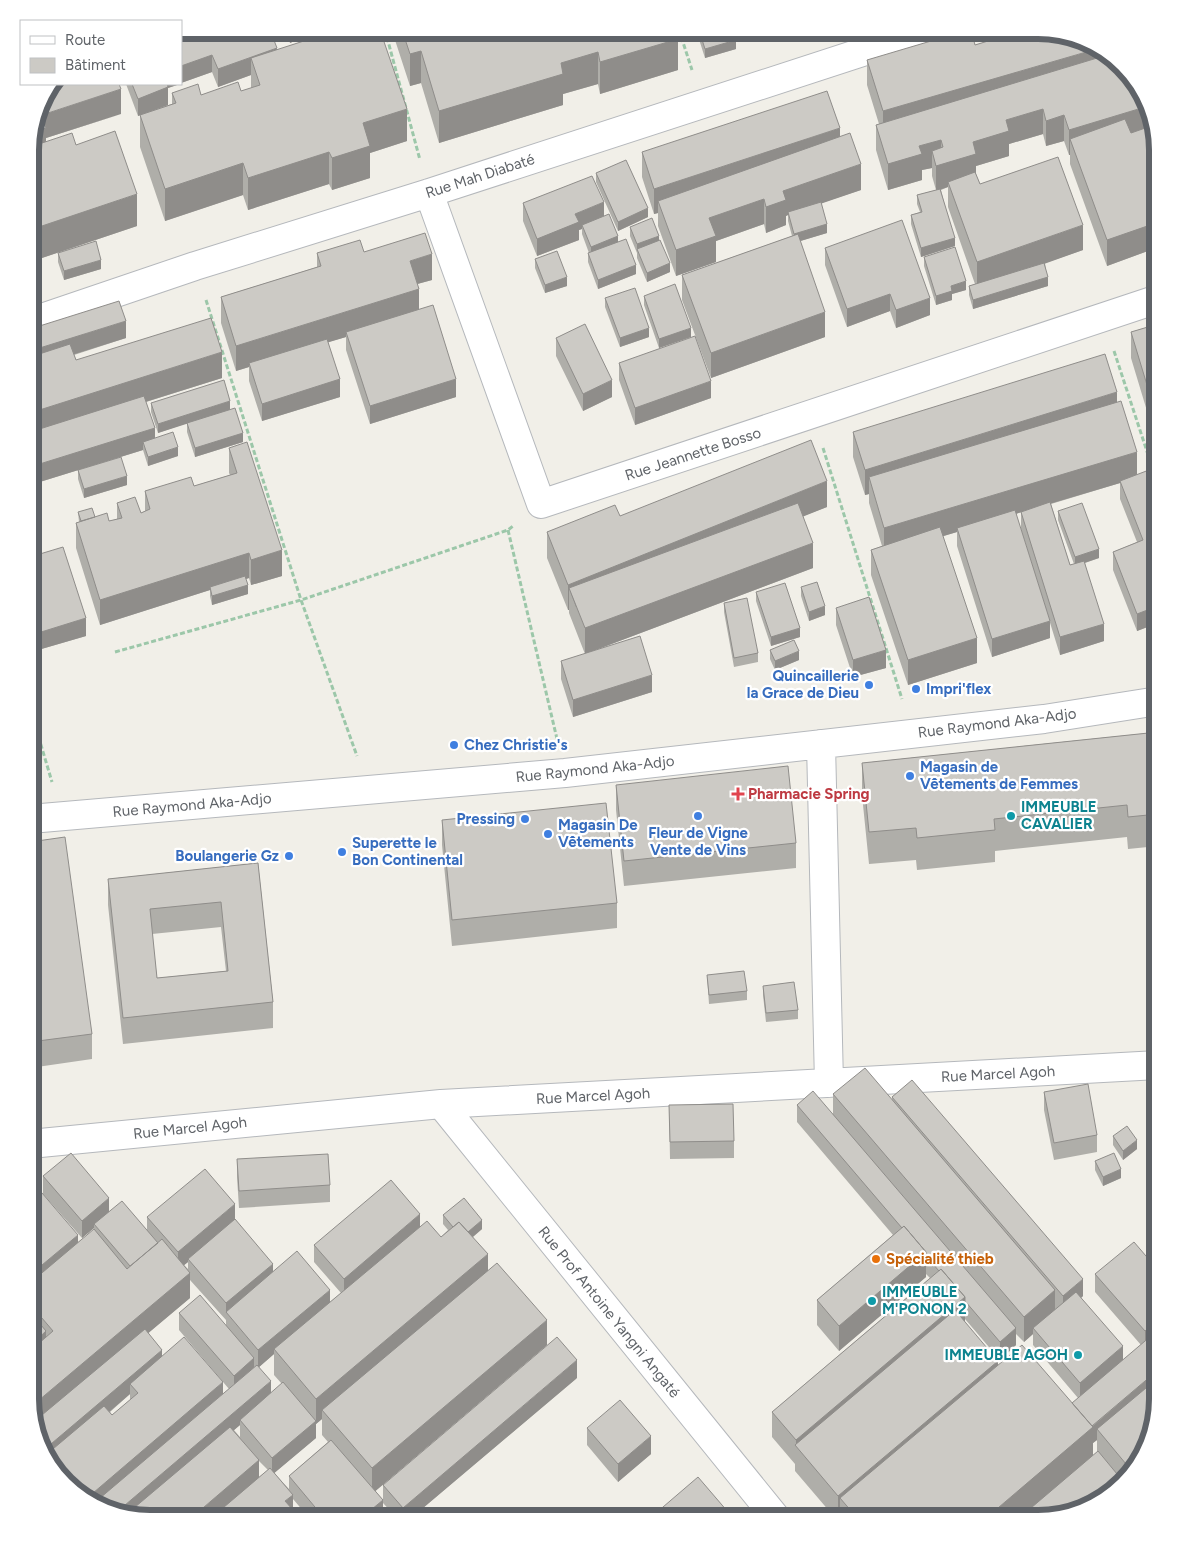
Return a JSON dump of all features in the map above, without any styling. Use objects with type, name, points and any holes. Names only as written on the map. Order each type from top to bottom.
[{"type":"street","name":"Rue Mah Diabaté","points":[[39,319],[195,266],[429,193],[902,39]]},
{"type":"street","points":[[429,193],[541,504]]},
{"type":"street","name":"Rue Jeannette Bosso","points":[[541,504],[1149,302]]},
{"type":"street","name":"Rue Raymond Aka-Adjo","points":[[39,818],[565,774],[1044,719],[1149,702]]},
{"type":"street","points":[[821,744],[829,1083]]},
{"type":"street","name":"Rue Marcel Agoh","points":[[39,1143],[441,1104],[829,1083],[1149,1072]]},
{"type":"street","name":"Rue Prof Antoine Yangni Angaté","points":[[441,1104],[771,1510]]},
{"type":"path","points":[[387,39],[429,193]]},
{"type":"path","points":[[682,39],[703,104]]},
{"type":"path","points":[[195,266],[300,600],[369,789]]},
{"type":"path","points":[[1103,317],[1149,458]]},
{"type":"path","points":[[812,414],[913,734]]},
{"type":"path","points":[[115,652],[300,600],[508,530],[541,504]]},
{"type":"path","points":[[508,530],[565,774]]},
{"type":"path","points":[[39,738],[62,816]]},
{"type":"building","points":[[182,39],[274,39],[277,48],[218,69],[212,55],[182,66]]},
{"type":"building","points":[[310,39],[383,39],[407,109],[363,123],[370,146],[332,158],[329,152],[248,178],[243,163],[165,189],[140,115],[176,103],[172,93],[198,84],[201,95],[238,82],[241,91],[260,85],[251,58]]},
{"type":"building","points":[[405,39],[678,39],[600,62],[598,52],[561,63],[563,74],[439,111],[421,51],[410,54]]},
{"type":"building","points":[[702,39],[736,39],[736,40],[705,49]]},
{"type":"building","points":[[938,39],[973,39],[975,45],[994,39],[1045,39],[1060,41],[1089,51],[883,111],[867,60]]},
{"type":"building","points":[[1100,57],[1131,88],[1141,108],[1069,130],[1064,115],[1046,121],[1043,109],[1006,120],[1009,131],[973,142],[976,154],[936,166],[932,151],[943,147],[941,140],[919,146],[922,154],[888,164],[876,125]]},
{"type":"building","points":[[60,85],[119,85],[121,89],[45,114],[50,101]]},
{"type":"building","points":[[132,85],[167,85],[168,87],[138,99]]},
{"type":"building","points":[[827,91],[840,128],[654,189],[642,152]]},
{"type":"building","points":[[1125,119],[1131,133],[1147,127],[1149,143],[1149,225],[1107,240],[1070,139]]},
{"type":"building","points":[[43,120],[46,128],[41,129]]},
{"type":"building","points":[[115,131],[137,194],[39,227],[39,144],[72,133],[76,145]]},
{"type":"building","points":[[850,133],[861,164],[783,191],[786,200],[766,207],[764,199],[709,218],[716,236],[676,250],[658,201]]},
{"type":"building","points":[[1058,157],[1083,225],[977,262],[948,182],[975,172],[980,184]]},
{"type":"building","points":[[626,160],[648,208],[618,222],[596,173]]},
{"type":"building","points":[[592,176],[604,202],[575,214],[579,222],[537,239],[523,203]]},
{"type":"building","points":[[940,189],[955,238],[921,248],[911,215],[922,212],[917,195]]},
{"type":"building","points":[[821,202],[827,224],[794,234],[788,212]]},
{"type":"building","points":[[609,214],[618,236],[591,247],[582,225]]},
{"type":"building","points":[[652,218],[659,236],[637,244],[630,227]]},
{"type":"building","points":[[902,220],[930,298],[896,310],[890,294],[847,309],[825,248]]},
{"type":"building","points":[[425,233],[432,254],[410,261],[419,289],[236,346],[221,297],[321,266],[317,253],[360,240],[364,252]]},
{"type":"building","points":[[798,234],[825,312],[711,353],[682,275]]},
{"type":"building","points":[[626,239],[636,265],[598,280],[588,253]]},
{"type":"building","points":[[660,240],[670,263],[647,273],[637,249]]},
{"type":"building","points":[[96,241],[101,260],[64,271],[58,253]]},
{"type":"building","points":[[955,247],[966,281],[951,286],[952,291],[936,296],[924,257]]},
{"type":"building","points":[[557,251],[567,277],[545,285],[535,259]]},
{"type":"building","points":[[1044,263],[1048,277],[973,300],[969,286]]},
{"type":"building","points":[[675,284],[691,328],[659,339],[644,296]]},
{"type":"building","points":[[635,288],[649,328],[620,338],[605,298]]},
{"type":"building","points":[[119,301],[126,321],[39,348],[39,326]]},
{"type":"building","points":[[433,305],[456,379],[370,406],[346,332]]},
{"type":"building","points":[[211,318],[222,352],[39,410],[39,354],[70,344],[76,360]]},
{"type":"building","points":[[585,324],[612,380],[583,394],[556,338]]},
{"type":"building","points":[[1149,327],[1149,384],[1147,385],[1131,332]]},
{"type":"building","points":[[695,336],[711,381],[635,408],[619,363]]},
{"type":"building","points":[[327,339],[340,379],[262,404],[249,363]]},
{"type":"building","points":[[1105,354],[1117,392],[865,470],[853,432]]},
{"type":"building","points":[[224,380],[230,401],[158,424],[151,403]]},
{"type":"building","points":[[144,396],[155,428],[39,464],[39,429]]},
{"type":"building","points":[[1121,401],[1137,452],[884,528],[869,477]]},
{"type":"building","points":[[235,408],[243,433],[195,448],[187,423]]},
{"type":"building","points":[[173,432],[178,447],[148,457],[143,442]]},
{"type":"building","points":[[811,440],[827,481],[568,585],[547,532],[615,505],[620,516]]},
{"type":"building","points":[[247,442],[282,550],[251,560],[249,553],[100,600],[76,523],[107,513],[109,521],[122,518],[117,503],[135,497],[141,513],[150,509],[145,491],[191,477],[194,486],[237,473],[229,448]]},
{"type":"building","points":[[121,457],[127,476],[84,489],[78,470]]},
{"type":"building","points":[[1149,470],[1149,609],[1137,614],[1113,552],[1143,540],[1120,481]]},
{"type":"building","points":[[1050,502],[1070,565],[1084,561],[1104,624],[1060,637],[1021,512]]},
{"type":"building","points":[[798,503],[813,543],[585,628],[569,588]]},
{"type":"building","points":[[1082,503],[1099,549],[1075,557],[1058,511]]},
{"type":"building","points":[[92,508],[95,517],[81,521],[78,512]]},
{"type":"building","points":[[1015,510],[1050,621],[992,639],[957,528]]},
{"type":"building","points":[[940,527],[977,638],[908,660],[871,550]]},
{"type":"building","points":[[63,547],[86,618],[39,633],[39,554]]},
{"type":"building","points":[[245,576],[248,585],[212,596],[210,587]]},
{"type":"building","points":[[817,582],[825,606],[809,612],[801,587]]},
{"type":"building","points":[[785,583],[800,628],[771,637],[756,592]]},
{"type":"building","points":[[869,597],[886,650],[853,660],[836,608]]},
{"type":"building","points":[[747,598],[758,653],[734,658],[724,603]]},
{"type":"building","points":[[640,636],[652,675],[573,700],[561,661]]},
{"type":"building","points":[[794,640],[799,651],[775,661],[770,650]]},
{"type":"building","points":[[1149,733],[1149,815],[1128,817],[1127,805],[994,819],[995,830],[917,838],[916,828],[869,832],[862,763]]},
{"type":"building","points":[[788,766],[796,843],[624,861],[616,785]]},
{"type":"building","points":[[606,803],[617,903],[452,920],[442,820]]},
{"type":"building","points":[[65,837],[92,1034],[39,1041],[39,841]]},
{"type":"building","points":[[258,863],[273,1002],[123,1018],[108,879]],"holes":[[[221,902],[228,971],[157,978],[150,909]]]},
{"type":"building","points":[[744,971],[747,991],[709,995],[707,975]]},
{"type":"building","points":[[794,982],[798,1010],[766,1013],[763,986]]},
{"type":"building","points":[[865,1068],[1055,1290],[1024,1317],[833,1094]]},
{"type":"building","points":[[912,1080],[1083,1279],[1063,1296],[892,1097]]},
{"type":"building","points":[[1088,1084],[1097,1135],[1054,1143],[1044,1092]]},
{"type":"building","points":[[813,1091],[1016,1328],[1000,1342],[965,1301],[965,1297],[941,1269],[939,1271],[904,1226],[902,1228],[797,1105]]},
{"type":"building","points":[[733,1104],[734,1141],[670,1142],[669,1105]]},
{"type":"building","points":[[1127,1126],[1137,1140],[1123,1151],[1113,1136]]},
{"type":"building","points":[[71,1153],[109,1198],[82,1221],[43,1176]]},
{"type":"building","points":[[1114,1153],[1121,1169],[1103,1177],[1095,1161]]},
{"type":"building","points":[[328,1154],[330,1185],[239,1191],[237,1159]]},
{"type":"building","points":[[205,1169],[235,1204],[178,1252],[147,1217]]},
{"type":"building","points":[[391,1180],[420,1214],[344,1279],[314,1245]]},
{"type":"building","points":[[39,1190],[78,1235],[39,1268]]},
{"type":"building","points":[[464,1198],[482,1220],[468,1232],[459,1222],[453,1227],[443,1215]]},
{"type":"building","points":[[122,1201],[158,1243],[130,1266],[94,1224]]},
{"type":"building","points":[[235,1219],[273,1264],[226,1303],[188,1259]]},
{"type":"building","points":[[427,1221],[441,1237],[459,1222],[488,1254],[316,1399],[274,1349]]},
{"type":"building","points":[[904,1226],[926,1252],[839,1326],[817,1300]]},
{"type":"building","points":[[94,1229],[127,1269],[162,1239],[190,1273],[39,1400],[39,1343],[53,1331],[39,1315],[39,1275]]},
{"type":"building","points":[[1134,1242],[1149,1260],[1149,1328],[1145,1331],[1095,1274]]},
{"type":"building","points":[[297,1251],[330,1290],[258,1350],[226,1312]]},
{"type":"building","points":[[497,1263],[547,1320],[372,1468],[322,1410]]},
{"type":"building","points":[[941,1269],[965,1297],[796,1440],[772,1412]]},
{"type":"building","name":"IMMEUBLE AGOH","points":[[1076,1292],[1123,1346],[1080,1383],[1033,1328]]},
{"type":"building","points":[[200,1295],[254,1358],[234,1376],[179,1313]]},
{"type":"building","points":[[955,1310],[998,1361],[838,1496],[795,1445]]},
{"type":"building","points":[[39,1323],[46,1331],[39,1338]]},
{"type":"building","points":[[145,1329],[162,1350],[49,1446],[40,1416]]},
{"type":"building","points":[[184,1337],[223,1382],[92,1494],[66,1472],[51,1450],[104,1406],[112,1415],[138,1393],[130,1384]]},
{"type":"building","points":[[557,1337],[577,1360],[403,1508],[383,1485]]},
{"type":"building","points":[[1149,1338],[1149,1378],[1092,1426],[1072,1403]]},
{"type":"building","points":[[1022,1345],[1093,1427],[996,1510],[850,1510],[840,1498]]},
{"type":"building","points":[[257,1365],[271,1381],[123,1506],[100,1498]]},
{"type":"building","points":[[283,1382],[316,1421],[272,1458],[240,1420]]},
{"type":"building","points":[[1149,1386],[1148,1414],[1145,1428],[1141,1442],[1127,1466],[1097,1429]]},
{"type":"building","points":[[620,1400],[651,1436],[618,1464],[587,1428]]},
{"type":"building","points":[[230,1427],[259,1460],[201,1510],[133,1509]]},
{"type":"building","points":[[331,1440],[383,1500],[371,1510],[317,1510],[289,1476]]},
{"type":"building","points":[[1098,1451],[1118,1476],[1100,1492],[1074,1504],[1053,1509],[1029,1510]]},
{"type":"building","points":[[270,1468],[293,1495],[285,1501],[293,1510],[221,1510]]},
{"type":"building","points":[[698,1477],[726,1510],[660,1510]]},
{"type":"place","name":"Quincaillerie la Grace de Dieu","points":[[869,685]]},
{"type":"place","name":"Impri'flex","points":[[916,689]]},
{"type":"place","name":"Chez Christie's","points":[[454,745]]},
{"type":"place","name":"Magasin de Vêtements de Femmes","points":[[910,776]]},
{"type":"place","name":"Pharmacie Spring","points":[[738,794]]},
{"type":"place","name":"Fleur de Vigne Vente de Vins","points":[[698,816]]},
{"type":"place","name":"IMMEUBLE CAVALIER","points":[[1011,816]]},
{"type":"place","name":"Pressing","points":[[525,819]]},
{"type":"place","name":"Magasin De Vêtements","points":[[548,834]]},
{"type":"place","name":"Superette le Bon Continental","points":[[342,852]]},
{"type":"place","name":"Boulangerie Gz","points":[[289,856]]},
{"type":"place","name":"Spécialité thieb","points":[[876,1259]]},
{"type":"place","name":"IMMEUBLE M'PONON 2","points":[[872,1301]]},
{"type":"place","name":"IMMEUBLE AGOH","points":[[1078,1355]]}]
